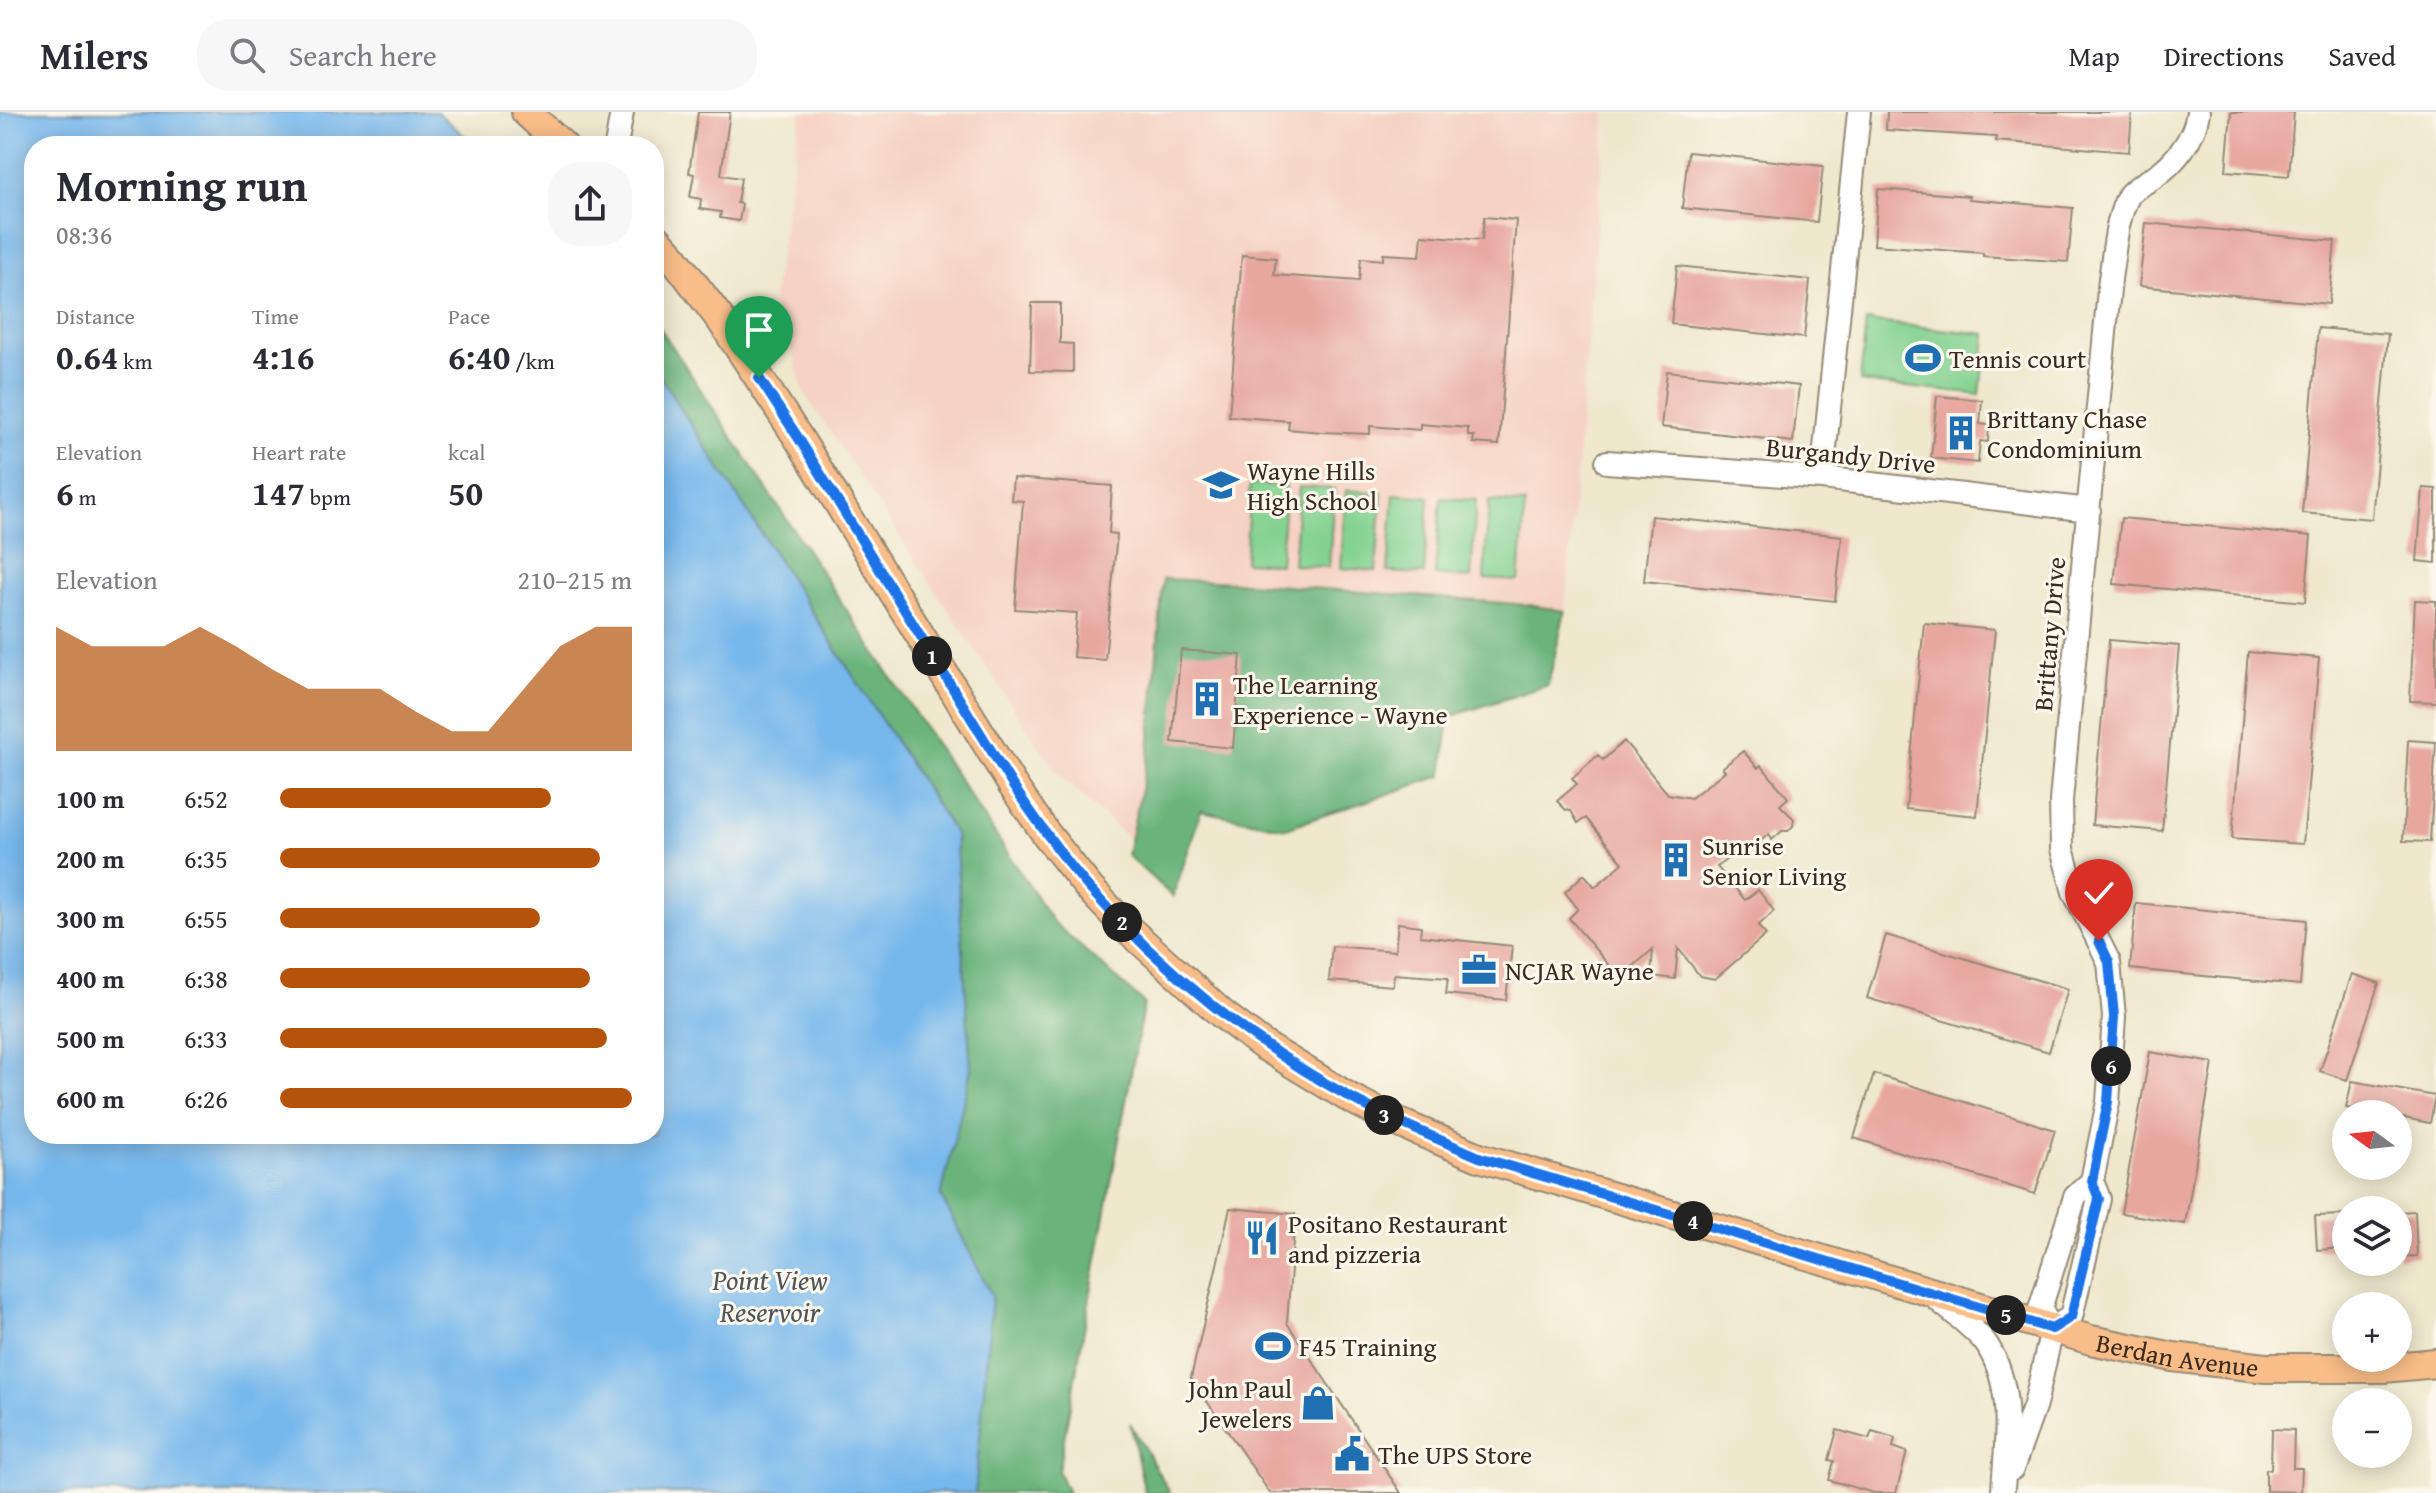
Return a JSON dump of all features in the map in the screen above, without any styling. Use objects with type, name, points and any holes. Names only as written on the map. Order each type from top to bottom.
[{"type":"main road","points":[[526,112],[552,136]]},
{"type":"main road","name":"Berdan Avenue","points":[[664,247],[721,320],[792,429],[958,699],[1047,835],[1089,888],[1128,929],[1222,1014],[1276,1053],[1348,1097],[1479,1157],[2091,1340],[2173,1357],[2266,1368],[2384,1368],[2436,1363]]},
{"type":"street","points":[[618,136],[622,112]]},
{"type":"street","points":[[1822,478],[1859,112]]},
{"type":"street","name":"Brittany Drive","points":[[2052,1329],[2071,1317],[2099,1199],[2092,1181],[2108,1102],[2114,1017],[2109,962],[2074,892],[2062,849],[2061,801],[2110,279],[2117,231],[2130,193],[2167,168],[2186,144],[2198,112]]},
{"type":"street","name":"Burgandy Drive","points":[[1607,462],[1822,478],[2089,510]]},
{"type":"street","points":[[1928,1291],[1986,1344],[2005,1384],[2008,1417],[2002,1491]]},
{"type":"street","points":[[2002,1491],[2035,1405],[2052,1329]]},
{"type":"shaded area","name":"Wayne Hills High School","points":[[801,112],[1606,112],[1565,611],[1529,605],[1163,579],[1149,752],[1130,840],[1056,772],[803,391],[793,355],[772,304]]},
{"type":"green space","name":"Tennis court","points":[[1866,321],[1986,334],[1980,395],[1860,382]]},
{"type":"green space","points":[[664,334],[1053,922],[1144,1003],[1058,1471],[1068,1493],[975,1493],[992,1296],[941,1196],[971,1069],[955,834],[664,383]]},
{"type":"green space","points":[[1250,484],[1286,486],[1280,564],[1245,562]]},
{"type":"green space","points":[[1299,487],[1334,489],[1329,567],[1293,565]]},
{"type":"green space","points":[[1346,490],[1382,493],[1376,571],[1341,568]]},
{"type":"green space","points":[[1394,494],[1429,497],[1424,574],[1388,572]]},
{"type":"green space","points":[[1441,498],[1476,500],[1471,578],[1435,575]]},
{"type":"green space","points":[[1489,501],[1525,504],[1519,581],[1484,579]]},
{"type":"green space","points":[[1163,579],[1529,605],[1565,611],[1548,685],[1449,717],[1442,776],[1286,828],[1201,811],[1173,897],[1127,855],[1149,752]]},
{"type":"green space","points":[[1130,1423],[1170,1493],[1145,1493]]},
{"type":"water","name":"Point View Reservoir","points":[[0,112],[437,112],[465,136],[24,136],[24,1144],[664,1144],[664,383],[955,834],[971,1069],[941,1196],[992,1296],[975,1493],[0,1493]]},
{"type":"building","points":[[698,112],[730,112],[721,175],[741,178],[737,203],[742,204],[739,221],[720,218],[721,212],[700,209],[701,199],[690,197],[694,174],[689,173]]},
{"type":"building","points":[[1887,112],[2132,112],[2129,152],[1996,141],[1996,137],[1886,130]]},
{"type":"building","points":[[2231,112],[2294,112],[2289,176],[2226,171]]},
{"type":"building","points":[[1688,152],[1823,166],[1817,222],[1682,208]]},
{"type":"building","points":[[1878,189],[2073,208],[2068,262],[1874,245]]},
{"type":"building","points":[[1484,217],[1516,220],[1499,445],[1473,443],[1474,436],[1468,436],[1468,428],[1420,424],[1420,430],[1370,426],[1370,434],[1322,432],[1288,429],[1289,421],[1229,416],[1242,255],[1276,258],[1274,275],[1359,281],[1361,258],[1383,260],[1383,254],[1420,256],[1422,235],[1482,240]]},
{"type":"building","points":[[2146,223],[2335,241],[2329,304],[2139,286]]},
{"type":"building","points":[[1677,266],[1810,280],[1804,338],[1671,324]]},
{"type":"building","points":[[1032,303],[1060,303],[1060,343],[1073,344],[1073,372],[1030,371]]},
{"type":"building","points":[[2318,328],[2388,334],[2372,519],[2302,513]]},
{"type":"building","points":[[1667,371],[1799,386],[1793,442],[1661,427]]},
{"type":"building","name":"Brittany Chase Condominium","points":[[1937,396],[1982,400],[1980,424],[1989,425],[1988,442],[1980,441],[1978,463],[1931,458]]},
{"type":"building","points":[[1013,478],[1112,486],[1109,533],[1117,534],[1105,660],[1073,657],[1077,613],[1015,609],[1023,501],[1011,500]]},
{"type":"building","points":[[2423,488],[2436,489],[2436,563],[2417,561]]},
{"type":"building","points":[[1651,516],[1842,536],[1835,601],[1644,581]]},
{"type":"building","points":[[2121,518],[2311,536],[2305,602],[2114,584]]},
{"type":"building","points":[[2415,600],[2436,601],[2436,702],[2410,701]]},
{"type":"building","points":[[1924,623],[1995,630],[1977,816],[1906,809]]},
{"type":"building","points":[[2109,640],[2179,646],[2162,831],[2092,825]]},
{"type":"building","name":"The Learning Experience - Wayne","points":[[1181,650],[1241,655],[1233,748],[1172,742]]},
{"type":"building","points":[[2248,652],[2319,658],[2303,844],[2232,839]]},
{"type":"building","points":[[2408,740],[2436,742],[2430,842],[2403,841]]},
{"type":"building","name":"Sunrise Senior Living","points":[[1624,741],[1668,794],[1691,798],[1725,771],[1722,768],[1743,751],[1758,768],[1761,765],[1788,798],[1780,805],[1794,819],[1788,831],[1782,831],[1772,840],[1769,834],[1747,852],[1742,847],[1717,867],[1745,900],[1758,890],[1774,911],[1758,926],[1766,935],[1715,979],[1700,976],[1678,948],[1675,979],[1651,976],[1653,949],[1628,971],[1612,969],[1569,918],[1578,909],[1565,892],[1584,874],[1595,887],[1623,863],[1586,818],[1578,823],[1571,811],[1557,801],[1577,784],[1572,778],[1598,755],[1603,760]]},
{"type":"building","points":[[2136,903],[2306,920],[2300,985],[2130,969]]},
{"type":"building","points":[[1398,923],[1421,926],[1420,936],[1512,946],[1506,1000],[1446,994],[1448,978],[1394,974],[1393,986],[1329,981],[1332,946],[1395,951]]},
{"type":"building","points":[[1886,935],[2068,989],[2049,1052],[1867,998]]},
{"type":"building","points":[[2352,974],[2379,983],[2347,1080],[2320,1071]]},
{"type":"building","points":[[2150,1052],[2213,1063],[2185,1224],[2121,1213]]},
{"type":"building","points":[[1874,1074],[2055,1130],[2035,1194],[1854,1138]]},
{"type":"building","points":[[2352,1081],[2435,1096],[2430,1123],[2412,1120],[2412,1100],[2348,1100]]},
{"type":"building","points":[[1230,1208],[1295,1214],[1287,1323],[1401,1493],[1270,1493],[1191,1378]]},
{"type":"building","points":[[2412,1211],[2415,1211],[2417,1256],[2412,1256]]},
{"type":"building","points":[[2332,1215],[2332,1249],[2317,1250],[2315,1216]]},
{"type":"building","points":[[2272,1429],[2294,1430],[2293,1468],[2302,1468],[2301,1492],[2266,1491],[2266,1469],[2271,1469]]},
{"type":"building","points":[[1837,1430],[1869,1439],[1872,1431],[1895,1438],[1893,1447],[1907,1452],[1896,1493],[1874,1493],[1829,1480],[1834,1461],[1829,1460]]},
{"type":"place","name":"Tennis court","points":[[1923,358]]},
{"type":"place","name":"Brittany Chase Condominium","points":[[1961,433]]},
{"type":"place","name":"Wayne Hills High School","points":[[1221,485]]},
{"type":"place","name":"The Learning Experience - Wayne","points":[[1207,699]]},
{"type":"place","name":"Sunrise Senior Living","points":[[1676,860]]},
{"type":"place","name":"NCJAR Wayne","points":[[1479,970]]},
{"type":"place","name":"Positano Restaurant and pizzeria","points":[[1262,1238]]},
{"type":"place","name":"F45 Training","points":[[1273,1346]]},
{"type":"place","name":"John Paul Jewelers","points":[[1318,1403]]},
{"type":"place","name":"The UPS Store","points":[[1352,1454]]},
{"type":"route","points":[[759,378],[1013,786],[1089,888],[1128,929],[1222,1014],[1263,1045],[1348,1097],[1479,1157],[2052,1329],[2071,1317],[2099,1199],[2092,1181],[2108,1102],[2114,1017],[2109,962],[2099,941]]}]
